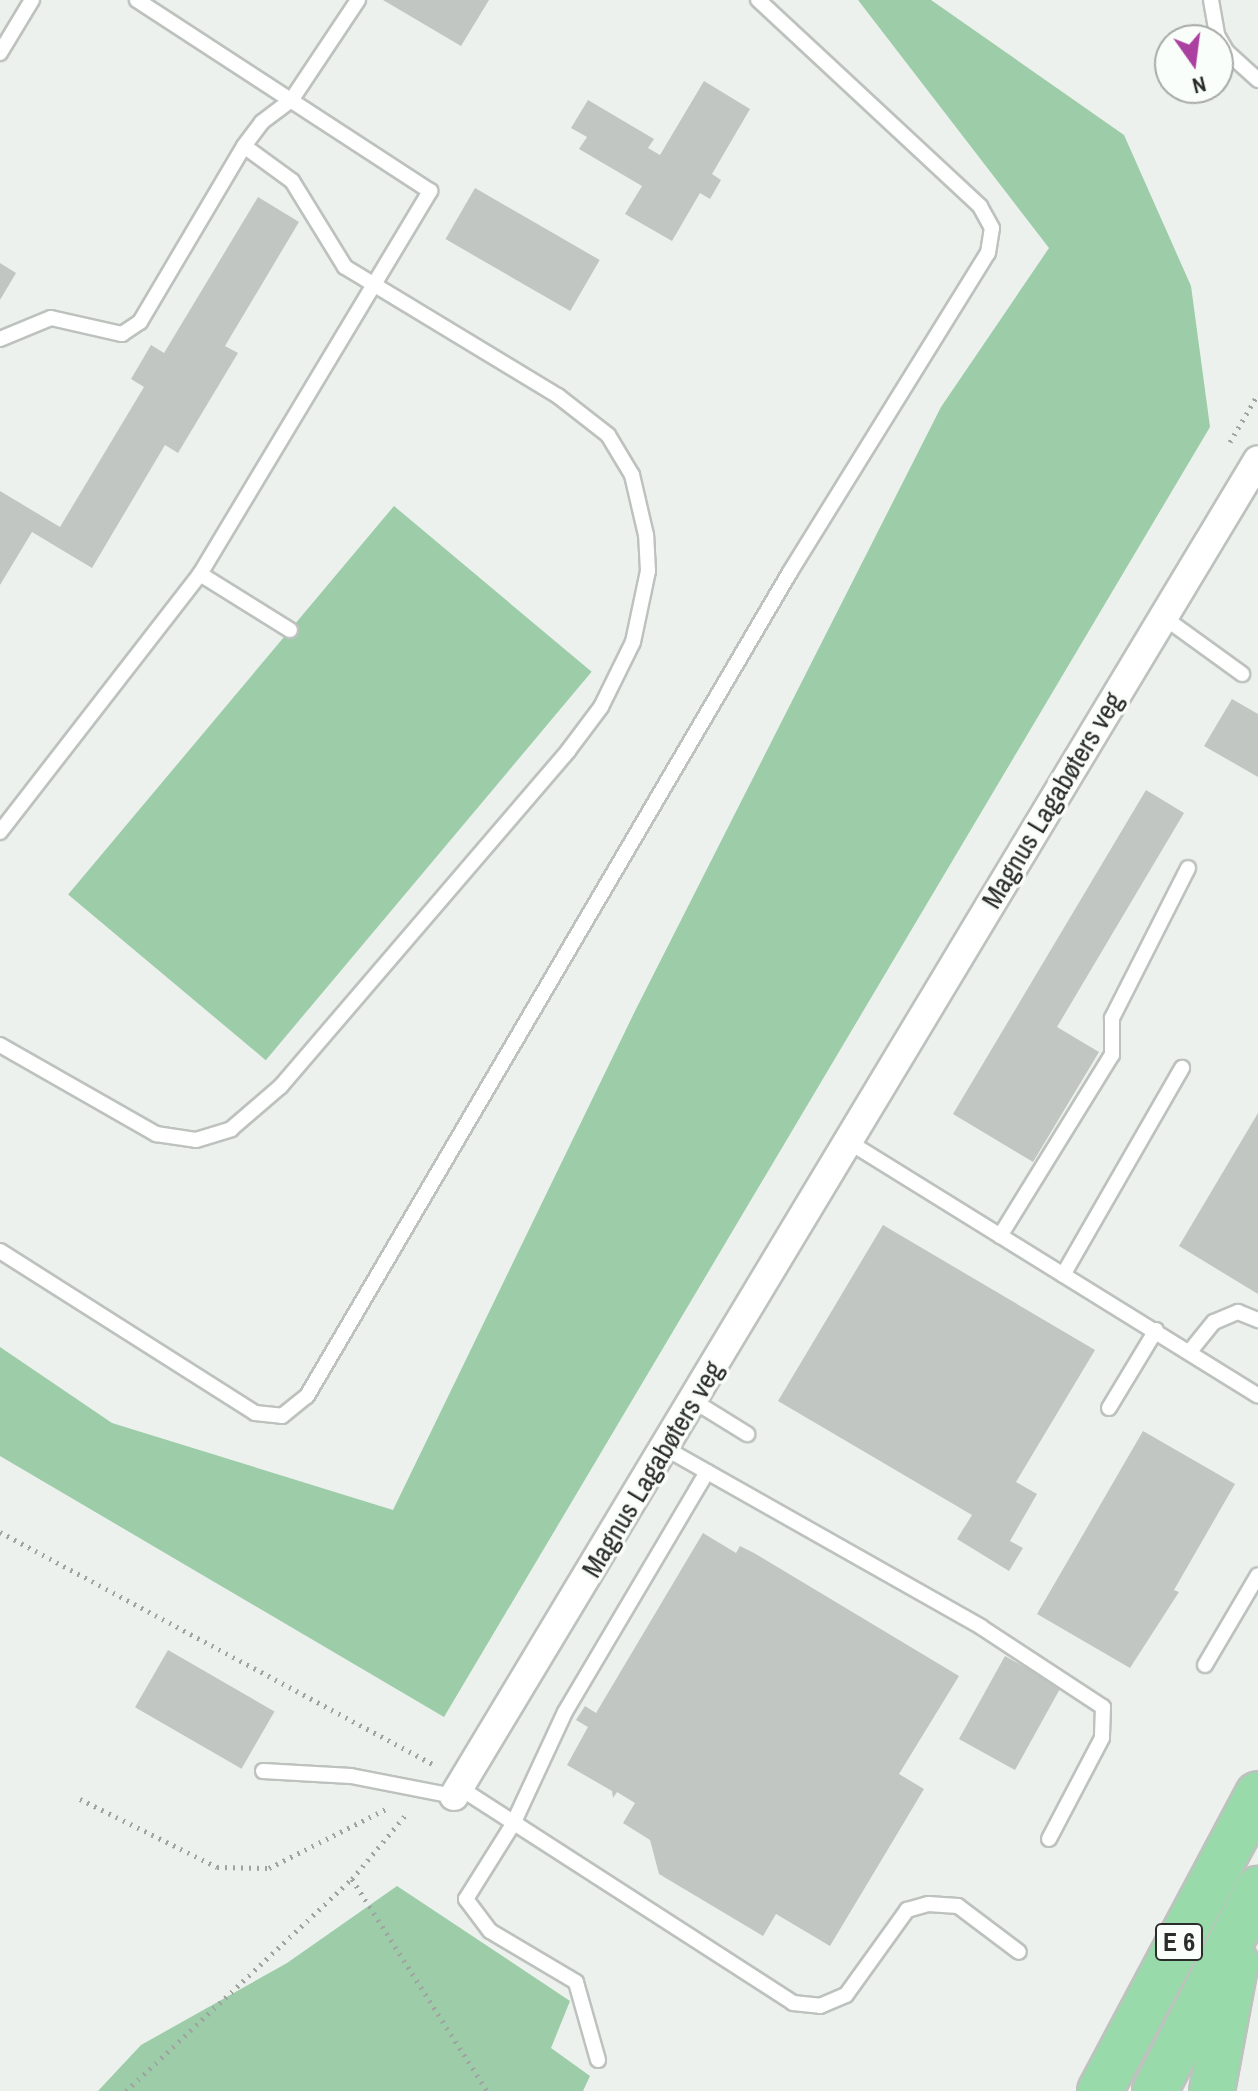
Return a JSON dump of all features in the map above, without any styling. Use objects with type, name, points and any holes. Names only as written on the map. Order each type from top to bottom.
[{"type":"highway","name":"E 6","points":[[1100,2091],[1258,1794]]},
{"type":"highway","name":"E 6","points":[[1155,2091],[1251,1903]]},
{"type":"highway","name":"E 6","points":[[1212,2091],[1251,1903]]},
{"type":"street","name":"Magnus Lagabøters veg","points":[[457,1792],[1258,460]]},
{"type":"lane","points":[[0,53],[32,0]]},
{"type":"lane","points":[[0,832],[200,574],[370,286],[430,191],[137,0]]},
{"type":"lane","points":[[0,339],[51,318],[107,333],[129,332],[244,146],[262,122],[292,99],[358,0]]},
{"type":"lane","points":[[0,1251],[255,1413],[282,1416],[307,1396],[790,572],[988,253],[992,228],[980,206],[758,0]]},
{"type":"lane","points":[[1211,0],[1222,44],[1258,80]]},
{"type":"lane","points":[[0,1045],[156,1134],[196,1140],[231,1129],[281,1086],[568,751],[618,678],[633,642],[648,571],[641,502],[620,451],[558,396],[370,286],[345,267],[292,181],[244,146]]},
{"type":"lane","points":[[200,574],[290,630]]},
{"type":"lane","points":[[1162,616],[1242,674]]},
{"type":"lane","points":[[1000,1236],[1112,1055],[1112,1018],[1188,868]]},
{"type":"lane","points":[[1063,1275],[1182,1068]]},
{"type":"lane","points":[[849,1142],[1063,1275],[1191,1350],[1258,1396]]},
{"type":"lane","points":[[1191,1350],[1214,1322],[1238,1312],[1258,1320]]},
{"type":"lane","points":[[1109,1408],[1156,1330]]},
{"type":"lane","points":[[692,1400],[747,1434]]},
{"type":"lane","points":[[665,1448],[981,1627],[1103,1707],[1106,1721],[1102,1738],[1049,1839]]},
{"type":"lane","points":[[598,2060],[576,1982],[490,1931],[466,1899],[513,1824],[565,1712],[707,1472]]},
{"type":"lane","points":[[1205,1665],[1258,1575]]},
{"type":"lane","points":[[263,1771],[351,1776],[423,1791],[457,1792],[513,1824],[793,2003],[820,2006],[846,1995],[907,1910],[928,1904],[958,1906],[1019,1952]]},
{"type":"path","points":[[1222,456],[1258,394]]},
{"type":"path","points":[[0,1532],[438,1768]]},
{"type":"path","points":[[126,2091],[383,1847],[446,1755]]},
{"type":"path","points":[[80,1799],[217,1867],[269,1868],[423,1791]]},
{"type":"path","points":[[352,1879],[487,2091]]},
{"type":"green space","points":[[858,0],[931,0],[1124,135],[1191,286],[1210,427],[444,1717],[0,1456],[0,1347],[112,1423],[393,1510],[636,1009],[941,407],[1049,248]]},
{"type":"green space","points":[[394,506],[592,672],[266,1060],[68,894]]},
{"type":"green space","points":[[397,1886],[570,2001],[551,2048],[590,2076],[583,2091],[98,2091],[141,2045],[287,1963]]},
{"type":"building","points":[[383,0],[489,0],[461,46]]},
{"type":"building","points":[[704,81],[750,109],[712,174],[721,180],[710,199],[700,193],[672,241],[625,214],[642,186],[579,149],[587,137],[571,128],[588,100],[654,139],[648,148],[660,155]]},
{"type":"building","points":[[475,188],[600,260],[570,311],[446,239]]},
{"type":"building","points":[[258,197],[299,222],[225,346],[238,353],[178,453],[165,445],[92,568],[32,532],[0,585],[0,491],[60,527],[144,387],[131,379],[151,345],[164,353]]},
{"type":"building","points":[[0,263],[16,273],[0,300]]},
{"type":"building","points":[[1232,699],[1258,714],[1258,777],[1204,746]]},
{"type":"building","points":[[1146,790],[1184,813],[1057,1027],[1099,1052],[1033,1162],[953,1114]]},
{"type":"building","points":[[1258,1113],[1258,1294],[1179,1246]]},
{"type":"building","points":[[883,1225],[1095,1350],[1016,1482],[1037,1494],[1010,1541],[1023,1548],[1009,1571],[957,1539],[972,1515],[778,1401]]},
{"type":"building","points":[[1143,1431],[1235,1484],[1174,1590],[1179,1592],[1130,1668],[1037,1614]]},
{"type":"building","points":[[703,1533],[736,1553],[740,1546],[754,1553],[959,1676],[899,1774],[924,1789],[830,1946],[776,1914],[763,1936],[659,1874],[650,1840],[623,1823],[635,1803],[617,1792],[613,1798],[612,1791],[567,1765],[588,1727],[576,1720],[585,1706],[596,1713]]},
{"type":"building","points":[[168,1650],[275,1712],[242,1769],[135,1707]]},
{"type":"building","points":[[1005,1656],[1061,1687],[1015,1770],[959,1739]]}]
